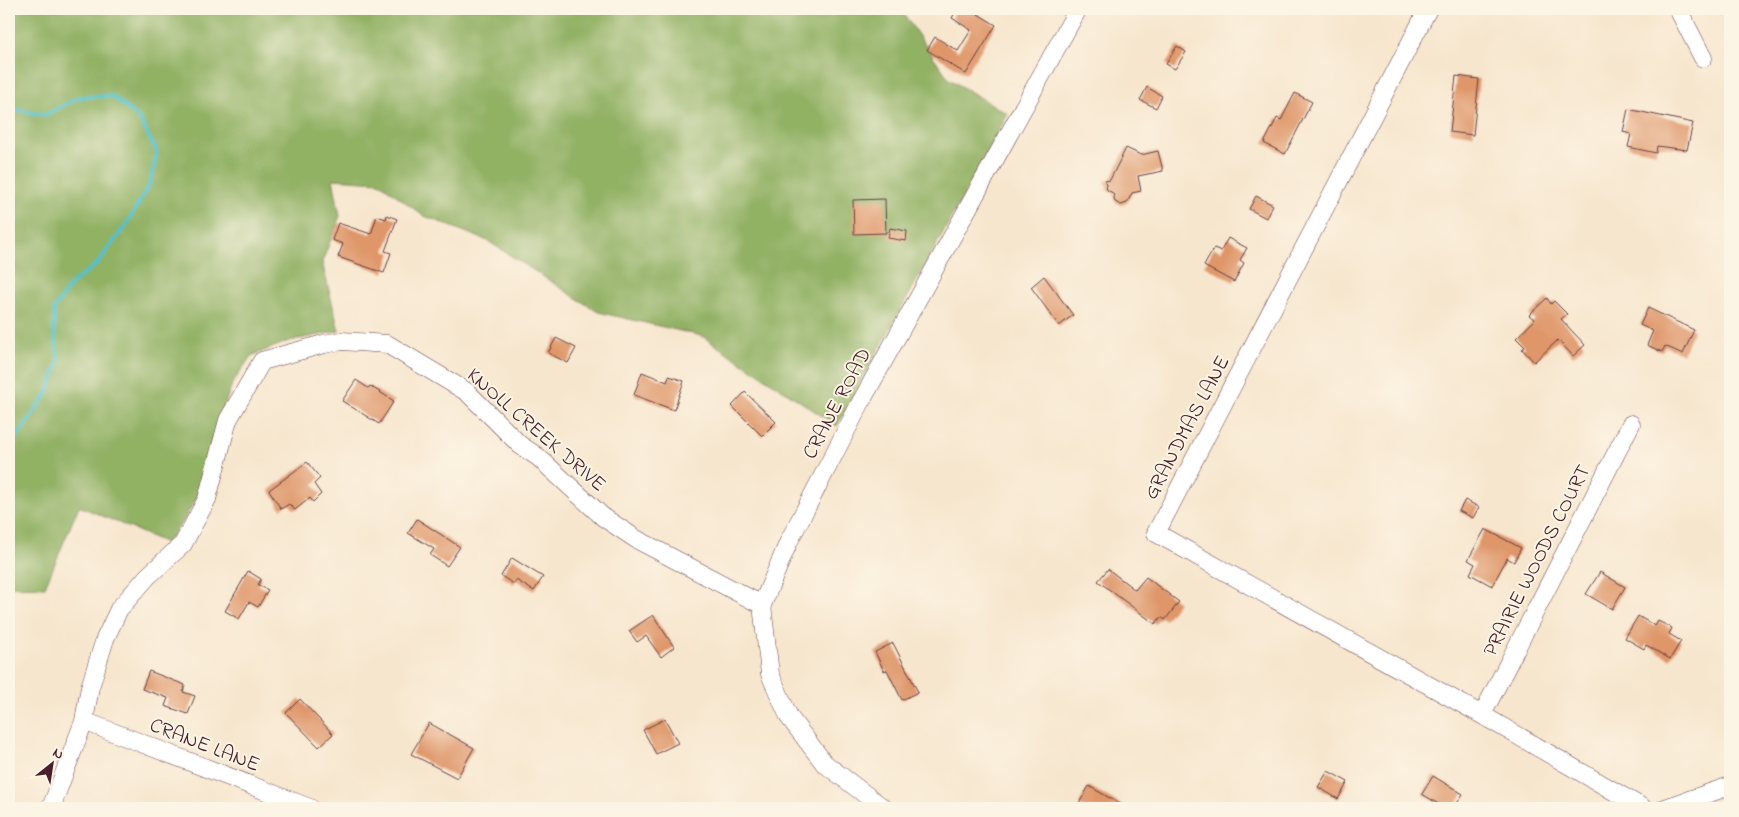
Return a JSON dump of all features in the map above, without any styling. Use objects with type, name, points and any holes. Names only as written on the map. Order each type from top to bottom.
[{"type":"street","name":"CRANE ROAD","points":[[874,806],[824,763],[789,717],[770,674],[762,605],[789,541],[855,414],[1078,9]]},
{"type":"street","name":"GRANDMAS LANE","points":[[1428,9],[1156,533],[1482,715]]},
{"type":"street","points":[[1678,9],[1703,58]]},
{"type":"street","name":"KNOLL CREEK DRIVE","points":[[51,808],[84,721],[90,686],[106,639],[120,609],[148,576],[182,544],[208,498],[228,420],[262,361],[342,341],[387,344],[467,392],[520,445],[538,457],[603,517],[636,539],[762,605]]},
{"type":"street","name":"PRAIRIE WOODS COURT","points":[[1482,715],[1631,424]]},
{"type":"street","points":[[1482,715],[1643,808]]},
{"type":"street","name":"CRANE LANE","points":[[84,721],[310,808]]},
{"type":"street","points":[[1665,808],[1730,786]]},
{"type":"green space","points":[[9,9],[844,9],[846,12],[852,9],[900,9],[949,79],[1008,114],[837,426],[702,336],[598,312],[488,241],[422,215],[379,182],[333,179],[340,216],[322,262],[339,331],[289,341],[251,356],[232,384],[210,446],[200,492],[182,523],[166,543],[79,506],[45,587],[9,586]]},
{"type":"building","points":[[957,9],[981,9],[978,14],[996,25],[966,74],[927,50],[935,37],[958,51],[971,30],[952,18]]},
{"type":"building","points":[[1177,46],[1186,52],[1175,69],[1166,64]]},
{"type":"building","points":[[1456,76],[1479,79],[1473,135],[1450,132]]},
{"type":"building","points":[[1147,87],[1162,96],[1156,108],[1140,100]]},
{"type":"building","points":[[1295,93],[1312,102],[1285,154],[1264,143],[1277,118],[1281,120]]},
{"type":"building","points":[[1628,109],[1693,123],[1687,150],[1657,146],[1656,153],[1628,147],[1631,134],[1623,132]]},
{"type":"building","points":[[1126,148],[1141,155],[1158,151],[1163,171],[1138,176],[1141,191],[1132,193],[1127,203],[1121,205],[1115,202],[1113,193],[1107,190],[1105,181],[1110,180]]},
{"type":"building","points":[[1256,196],[1273,205],[1266,218],[1249,209]]},
{"type":"building","points":[[885,199],[886,233],[854,234],[853,200]]},
{"type":"building","points":[[387,215],[397,219],[385,251],[391,253],[384,273],[338,257],[343,244],[332,240],[338,223],[371,234],[377,216],[386,219]]},
{"type":"building","points":[[890,228],[907,231],[906,241],[888,238]]},
{"type":"building","points":[[1228,238],[1247,248],[1240,260],[1244,263],[1234,282],[1204,266],[1214,248],[1221,251]]},
{"type":"building","points":[[1044,276],[1073,315],[1059,326],[1031,287]]},
{"type":"building","points":[[1547,298],[1551,304],[1554,301],[1567,314],[1561,319],[1585,345],[1573,356],[1558,340],[1534,362],[1522,349],[1525,347],[1516,338],[1535,320],[1529,315]]},
{"type":"building","points":[[1648,308],[1694,330],[1683,354],[1665,346],[1662,352],[1647,345],[1653,331],[1640,325]]},
{"type":"building","points":[[556,338],[576,348],[568,363],[548,353]]},
{"type":"building","points":[[642,372],[667,382],[669,376],[684,381],[674,410],[634,395]]},
{"type":"building","points":[[356,380],[368,388],[370,386],[394,401],[379,424],[342,401]]},
{"type":"building","points":[[745,392],[776,422],[762,436],[732,406]]},
{"type":"building","points":[[307,462],[320,478],[314,484],[321,494],[313,502],[310,498],[295,510],[289,504],[281,509],[269,490]]},
{"type":"building","points":[[1465,500],[1479,507],[1473,518],[1459,511]]},
{"type":"building","points":[[417,519],[460,547],[447,566],[430,555],[434,549],[408,533]]},
{"type":"building","points":[[1485,529],[1521,548],[1514,562],[1507,558],[1492,586],[1470,574],[1475,564],[1468,560]]},
{"type":"building","points":[[512,558],[543,577],[534,591],[516,580],[514,584],[501,576]]},
{"type":"building","points":[[1108,569],[1135,590],[1146,577],[1179,602],[1165,620],[1161,617],[1155,624],[1098,581]]},
{"type":"building","points":[[248,571],[261,579],[258,585],[268,590],[258,607],[249,602],[239,619],[225,611]]},
{"type":"building","points":[[1600,572],[1625,587],[1612,609],[1586,594]]},
{"type":"building","points":[[653,615],[674,647],[661,657],[646,636],[637,642],[629,631]]},
{"type":"building","points":[[1638,616],[1655,626],[1658,621],[1672,628],[1669,634],[1681,641],[1670,659],[1646,645],[1644,649],[1625,638]]},
{"type":"building","points":[[893,643],[918,692],[902,700],[887,670],[884,671],[875,652]]},
{"type":"building","points":[[149,671],[185,685],[183,692],[195,696],[188,714],[165,706],[168,698],[142,689]]},
{"type":"building","points":[[300,699],[333,734],[319,747],[286,713]]},
{"type":"building","points":[[665,719],[678,743],[656,754],[643,730]]},
{"type":"building","points":[[429,723],[474,748],[457,778],[411,754]]},
{"type":"building","points":[[1328,771],[1348,782],[1338,799],[1318,787]]},
{"type":"building","points":[[1433,776],[1463,794],[1454,808],[1445,808],[1422,794]]},
{"type":"building","points":[[1089,786],[1127,808],[1084,808],[1078,805]]},
{"type":"waterway","points":[[9,108],[45,115],[80,97],[112,96],[139,118],[157,152],[150,183],[128,222],[98,263],[71,284],[54,309],[54,331],[59,361],[47,394],[9,448]]}]
